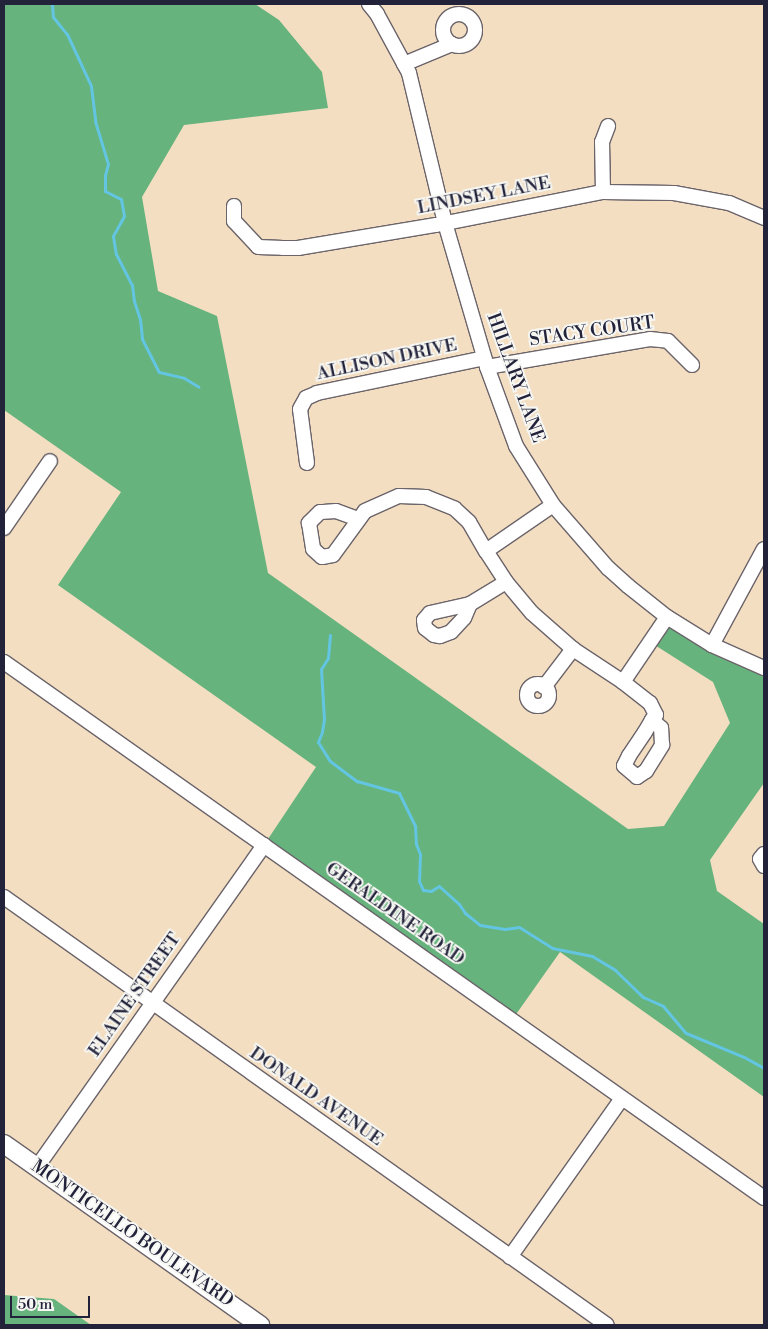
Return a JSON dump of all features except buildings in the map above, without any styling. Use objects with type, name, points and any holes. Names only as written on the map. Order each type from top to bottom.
[{"type":"main road","name":"MONTICELLO BOULEVARD","points":[[4,1144],[260,1325]]},
{"type":"street","name":"HILLARY LANE","points":[[369,4],[377,14],[409,73],[445,223],[486,363],[516,446],[553,505],[608,568],[666,617],[712,645],[764,668]]},
{"type":"street","points":[[404,64],[452,44]]},
{"type":"street","points":[[603,192],[602,142],[608,126]]},
{"type":"street","name":"LINDSEY LANE","points":[[234,206],[234,221],[258,246],[298,248],[445,223],[603,192],[674,193],[729,203],[764,218]]},
{"type":"street","name":"STACY COURT","points":[[486,363],[650,338],[668,341],[692,365]]},
{"type":"street","name":"ALLISON DRIVE","points":[[307,463],[300,409],[306,398],[317,393],[486,363]]},
{"type":"street","points":[[4,528],[50,461]]},
{"type":"street","points":[[358,519],[375,506],[400,496],[426,497],[455,509],[469,522],[506,582],[532,613],[573,649],[623,682],[650,703],[656,715],[652,720]]},
{"type":"street","points":[[486,551],[553,505]]},
{"type":"street","points":[[712,645],[764,549]]},
{"type":"street","points":[[470,604],[506,582]]},
{"type":"street","points":[[623,682],[666,617]]},
{"type":"street","points":[[544,687],[573,649]]},
{"type":"street","name":"GERALDINE ROAD","points":[[4,662],[764,1198]]},
{"type":"street","name":"ELAINE STREET","points":[[37,1167],[264,845]]},
{"type":"street","points":[[764,854],[760,859],[764,866]]},
{"type":"street","name":"DONALD AVENUE","points":[[4,897],[151,1004],[607,1325]]},
{"type":"street","points":[[510,1257],[622,1098]]},
{"type":"green space","points":[[4,4],[255,4],[279,20],[322,72],[328,108],[184,125],[142,197],[158,291],[217,316],[268,573],[628,829],[664,826],[730,723],[713,682],[650,642],[667,617],[764,668],[764,783],[710,860],[717,891],[764,924],[764,1097],[560,952],[512,1020],[264,845],[316,767],[58,585],[121,492],[4,410]]},
{"type":"green space","points":[[4,1295],[54,1299],[91,1325],[4,1325]]},
{"type":"waterway","points":[[52,4],[53,17],[67,34],[91,86],[95,121],[108,164],[105,175],[105,191],[121,199],[124,216],[113,236],[116,254],[132,285],[134,301],[140,319],[142,339],[159,372],[184,378],[199,387]]},
{"type":"waterway","points":[[330,635],[328,658],[321,669],[324,719],[318,742],[330,761],[357,781],[399,793],[415,826],[416,844],[420,854],[419,881],[423,890],[431,891],[439,886],[459,904],[465,913],[480,925],[505,929],[519,927],[552,948],[592,956],[615,970],[643,997],[663,1006],[686,1033],[744,1057],[764,1068]]}]
